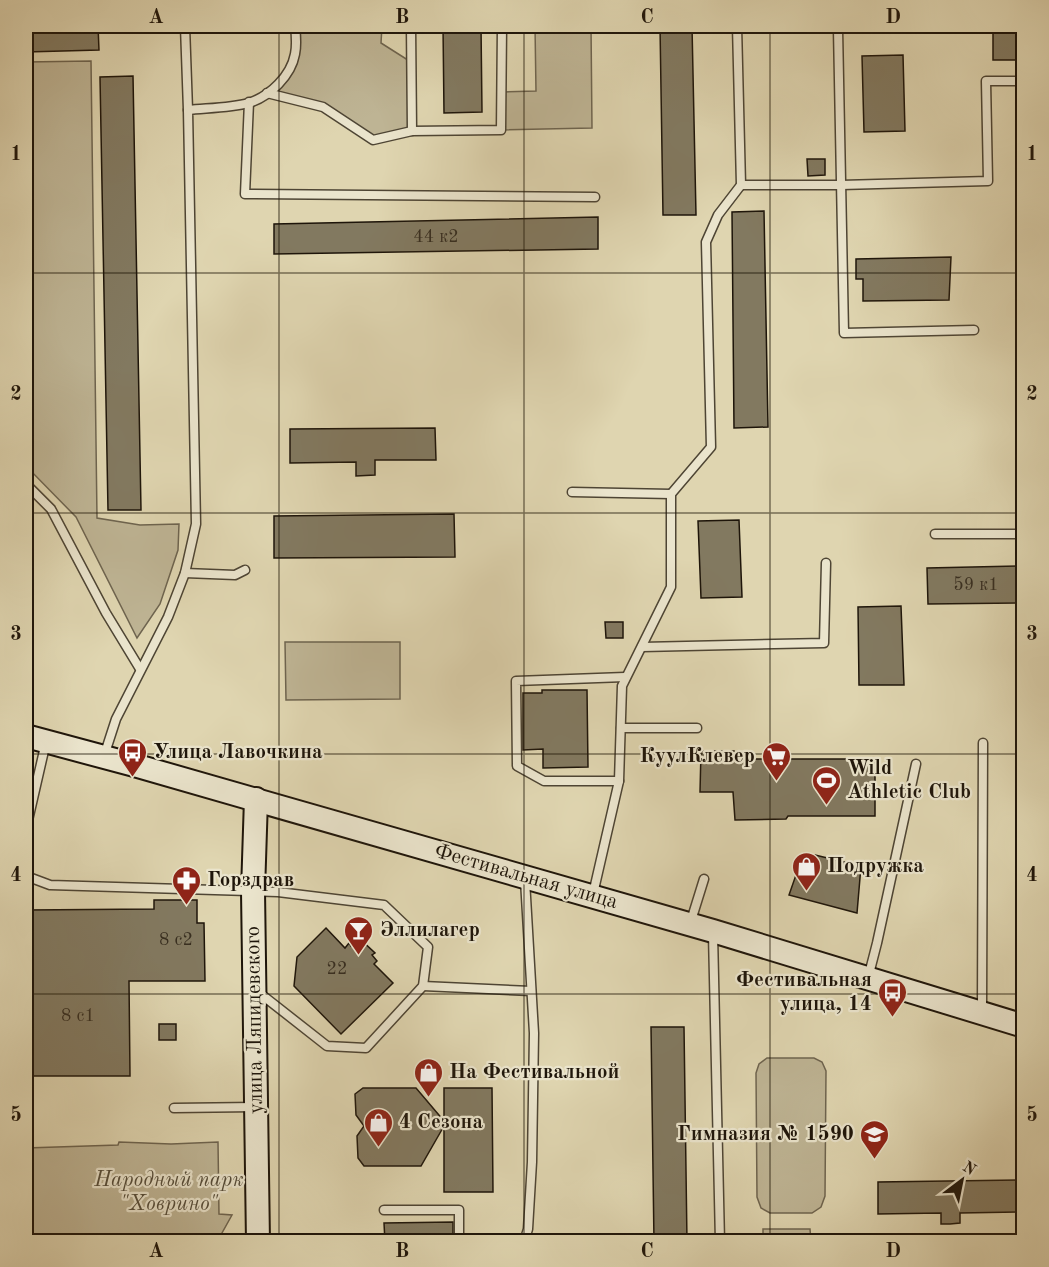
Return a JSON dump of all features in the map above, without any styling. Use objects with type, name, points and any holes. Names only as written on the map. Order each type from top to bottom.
[{"type":"street","name":"Фестивальная улица","points":[[36,738],[690,924],[1023,1026]]},
{"type":"street","name":"улица Ляпидевского","points":[[256,799],[253,891],[258,1242]]},
{"type":"lane","points":[[104,756],[116,719],[168,617],[185,573],[196,524],[188,110],[184,26]]},
{"type":"lane","points":[[188,110],[249,102],[267,93],[282,81],[291,68],[295,53],[296,26]]},
{"type":"lane","points":[[411,26],[412,131]]},
{"type":"lane","points":[[267,93],[323,107],[373,140],[412,131],[501,130],[502,26]]},
{"type":"lane","points":[[593,896],[619,781],[622,686],[671,587],[671,494],[711,447],[706,242],[718,214],[741,185],[737,26]]},
{"type":"lane","points":[[841,26],[838,29],[844,333],[974,330]]},
{"type":"lane","points":[[741,185],[988,181],[986,81],[1023,81]]},
{"type":"lane","points":[[249,102],[245,194],[595,197]]},
{"type":"lane","points":[[26,484],[51,509],[106,613],[140,669]]},
{"type":"lane","points":[[572,492],[671,494]]},
{"type":"lane","points":[[935,534],[1023,534]]},
{"type":"lane","points":[[642,647],[824,643],[826,563]]},
{"type":"lane","points":[[185,573],[235,575],[245,570]]},
{"type":"lane","points":[[619,781],[544,781],[518,766],[516,681],[625,677]]},
{"type":"lane","points":[[621,728],[697,728]]},
{"type":"lane","points":[[26,829],[36,738]]},
{"type":"lane","points":[[982,1014],[983,743]]},
{"type":"lane","points":[[868,978],[916,764]]},
{"type":"lane","points":[[26,876],[50,885],[278,892],[384,905],[428,947],[423,986],[366,1048],[327,1047],[254,989]]},
{"type":"lane","points":[[524,1242],[528,1229],[532,1162],[534,1033],[525,876]]},
{"type":"lane","points":[[690,924],[704,879]]},
{"type":"lane","points":[[713,931],[720,1242]]},
{"type":"lane","points":[[423,986],[531,991]]},
{"type":"lane","points":[[174,1108],[255,1107]]},
{"type":"lane","points":[[384,1210],[459,1210],[459,1242]]},
{"type":"green space","points":[[295,26],[382,26],[381,43],[411,62],[412,131],[373,140],[323,107],[267,93],[291,67]]},
{"type":"green space","points":[[535,26],[591,26],[592,128],[501,130],[503,92],[536,91]]},
{"type":"green space","points":[[91,61],[97,518],[140,525],[179,524],[178,550],[160,604],[137,638],[76,517],[26,466],[26,62]]},
{"type":"green space","points":[[285,642],[400,642],[400,699],[286,700]]},
{"type":"green space","points":[[767,1058],[814,1058],[822,1062],[826,1071],[825,1196],[821,1207],[812,1213],[770,1213],[761,1208],[757,1197],[756,1073],[759,1064]]},
{"type":"green space","name":"Народный парк \"Ховрино\"","points":[[119,1142],[171,1144],[218,1142],[219,1214],[232,1215],[222,1233],[222,1241],[26,1241],[26,1148],[118,1145]]},
{"type":"green space","points":[[763,1229],[810,1229],[811,1241],[763,1241]]},
{"type":"building","points":[[26,26],[98,26],[99,50],[26,52]]},
{"type":"building","points":[[443,26],[481,26],[482,112],[444,113]]},
{"type":"building","points":[[660,26],[692,26],[696,215],[663,215]]},
{"type":"building","points":[[993,26],[1023,26],[1023,60],[993,60]]},
{"type":"building","points":[[903,55],[905,131],[864,132],[862,56]]},
{"type":"building","points":[[133,76],[141,510],[108,510],[100,77]]},
{"type":"building","points":[[807,159],[825,159],[825,175],[808,176]]},
{"type":"building","points":[[764,211],[768,427],[734,428],[732,212]]},
{"type":"building","points":[[598,217],[598,249],[274,254],[274,224]]},
{"type":"building","points":[[951,257],[949,300],[863,301],[863,279],[856,279],[856,259]]},
{"type":"building","points":[[435,428],[436,460],[375,460],[375,475],[356,476],[356,462],[290,463],[290,429]]},
{"type":"building","points":[[454,514],[455,557],[274,558],[274,516]]},
{"type":"building","points":[[739,520],[742,597],[701,598],[698,521]]},
{"type":"building","points":[[1023,566],[1023,603],[928,604],[927,568]]},
{"type":"building","points":[[901,606],[904,685],[859,685],[858,607]]},
{"type":"building","points":[[605,622],[623,622],[623,638],[606,638]]},
{"type":"building","points":[[542,690],[587,690],[588,767],[543,768],[543,749],[523,750],[523,693],[542,693]]},
{"type":"building","points":[[701,751],[734,751],[734,759],[875,759],[875,816],[788,816],[786,819],[735,820],[733,792],[700,792]]},
{"type":"building","points":[[815,855],[861,866],[857,913],[789,895],[797,872],[807,874]]},
{"type":"building","points":[[154,900],[197,900],[197,923],[204,923],[205,981],[129,981],[130,1076],[26,1076],[26,910],[154,909]]},
{"type":"building","points":[[326,928],[345,948],[349,943],[351,946],[359,938],[375,953],[372,955],[377,961],[374,964],[393,983],[341,1034],[294,986],[297,957]]},
{"type":"building","points":[[159,1024],[176,1024],[176,1040],[159,1040]]},
{"type":"building","points":[[651,1027],[684,1027],[687,1242],[654,1242]]},
{"type":"building","points":[[363,1088],[416,1088],[444,1121],[444,1088],[492,1088],[493,1192],[444,1192],[444,1126],[421,1166],[364,1166],[358,1158],[357,1136],[364,1126],[356,1115],[355,1094]]},
{"type":"building","points":[[1023,1180],[1023,1212],[960,1213],[960,1223],[950,1224],[941,1224],[941,1213],[878,1214],[878,1182]]},
{"type":"building","points":[[453,1222],[453,1242],[385,1242],[384,1223]]},
{"type":"place","name":"Улица Лавочкина","points":[[132,778]]},
{"type":"place","name":"КуулКлевер","points":[[776,782]]},
{"type":"place","name":"Wild Athletic Club","points":[[826,806]]},
{"type":"place","name":"Подружка","points":[[806,892]]},
{"type":"place","name":"Горздрав","points":[[186,906]]},
{"type":"place","name":"Эллилагер","points":[[359,956]]},
{"type":"place","name":"Фестивальная улица, 14","points":[[893,1018]]},
{"type":"place","name":"На Фестивальной","points":[[428,1098]]},
{"type":"place","name":"4 Сезона","points":[[378,1148]]},
{"type":"place","name":"Гимназия № 1590","points":[[875,1160]]}]
